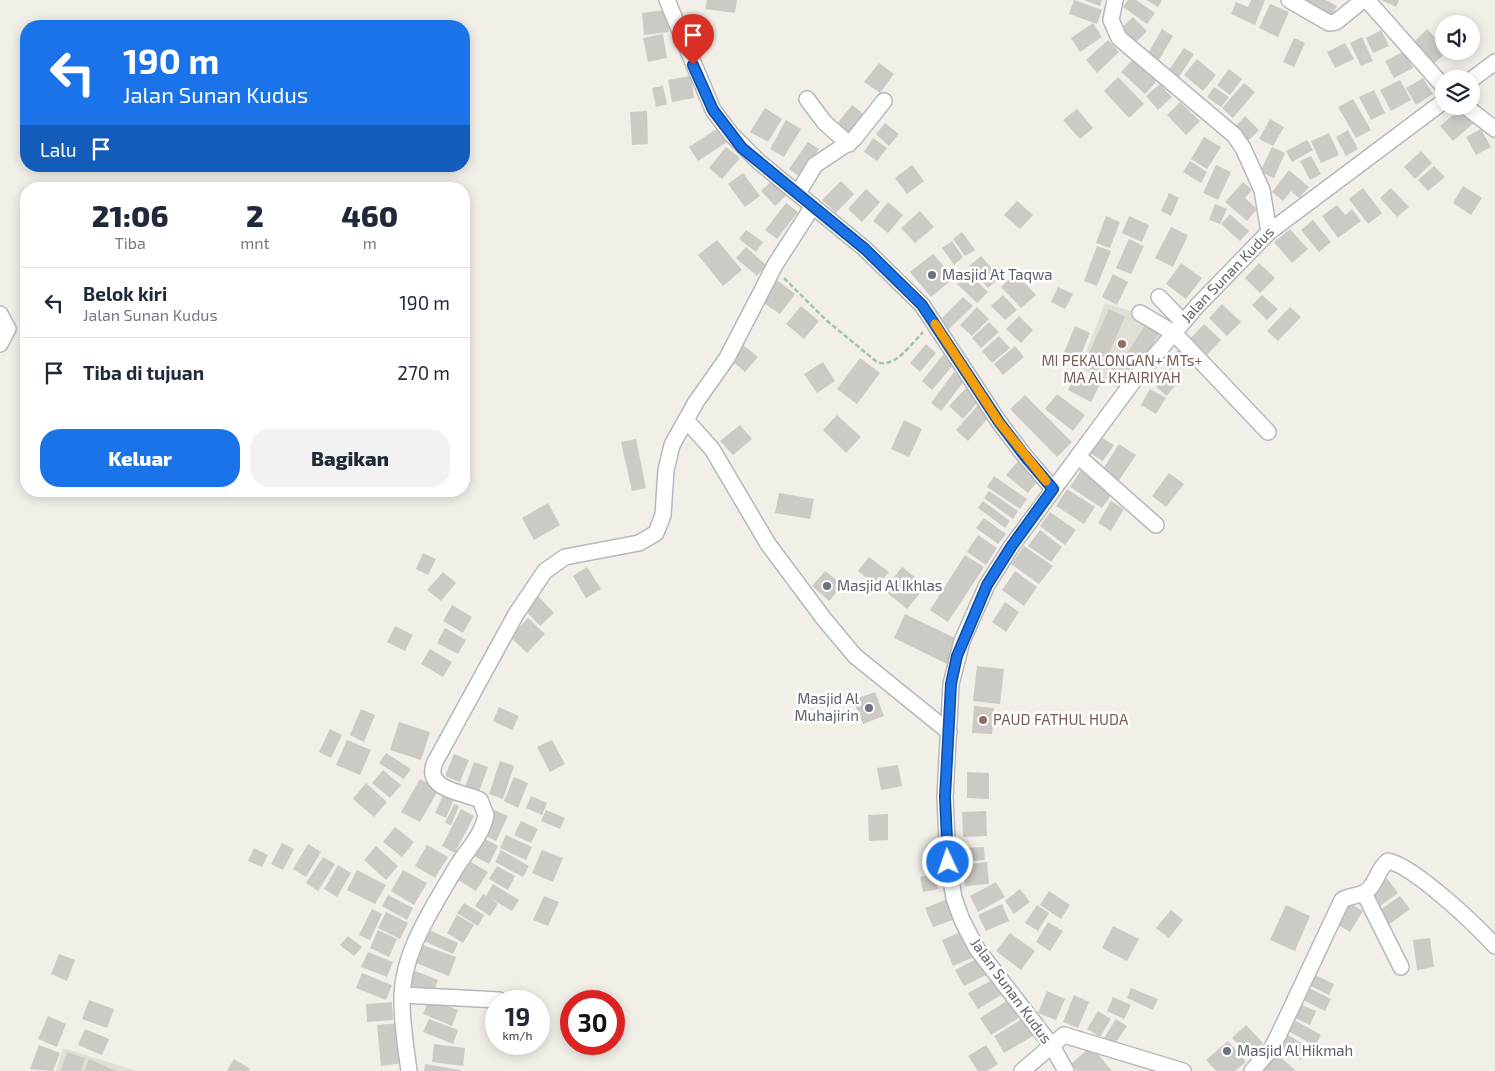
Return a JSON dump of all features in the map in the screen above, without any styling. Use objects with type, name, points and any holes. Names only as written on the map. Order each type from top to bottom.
[{"type":"street","points":[[667,0],[687,52],[713,110],[742,148],[865,249],[922,305],[999,422],[1053,489]]},
{"type":"street","points":[[1116,0],[1111,20],[1119,38],[1223,125],[1243,148],[1262,190],[1269,232]]},
{"type":"street","points":[[1288,0],[1329,23],[1336,22],[1365,0],[1435,77]]},
{"type":"street","points":[[1480,73],[1495,62]]},
{"type":"street","points":[[807,99],[825,123],[849,144]]},
{"type":"street","points":[[798,193],[815,166],[849,144],[871,120],[884,101]]},
{"type":"street","name":"Jalan Sunan Kudus","points":[[1066,1071],[1052,1046],[977,949],[957,907],[948,862],[945,797],[953,670],[974,611],[1000,563],[1053,489],[1130,386],[1179,328],[1269,232],[1435,108]]},
{"type":"street","points":[[1477,115],[1495,129]]},
{"type":"street","points":[[409,1071],[402,995],[406,968],[415,944],[455,869],[480,832],[486,815],[480,800],[447,790],[435,781],[432,773],[434,762],[516,614],[545,571],[564,557],[639,543],[656,532],[663,515],[668,456],[686,420],[726,358],[774,268],[813,206]]},
{"type":"street","points":[[1159,297],[1179,328],[1268,432]]},
{"type":"street","points":[[1140,313],[1179,328]]},
{"type":"street","points":[[0,314],[8,329],[0,344]]},
{"type":"street","points":[[686,420],[712,449],[768,544],[824,619],[855,656],[949,732]]},
{"type":"street","points":[[1078,456],[1156,526]]},
{"type":"street","points":[[1252,1071],[1271,1049],[1278,1036],[1339,904],[1345,898],[1364,893],[1371,886],[1382,865],[1390,861],[1404,868],[1465,914],[1495,946]]},
{"type":"street","points":[[1364,893],[1401,967]]},
{"type":"street","points":[[402,995],[485,999]]},
{"type":"street","points":[[1022,1071],[1064,1036],[1073,1037],[1183,1071]]},
{"type":"path","points":[[774,268],[826,320],[873,360],[881,363],[893,362],[934,322]]},
{"type":"shaded area","name":"MI PEKALONGAN+ MTs+ MA AL KHAIRIYAH","points":[[1105,303],[1173,324],[1122,391],[1080,368]],"holes":[[[1109,310],[1124,317],[1099,373],[1084,365]],[[1148,320],[1162,330],[1138,368],[1123,359]],[[1115,360],[1130,367],[1124,382],[1108,374]]]},
{"type":"shaded area","points":[[63,1048],[137,1071],[116,1071],[89,1060],[84,1071],[56,1071]]},
{"type":"building","points":[[707,0],[737,0],[735,13],[705,9]]},
{"type":"building","points":[[1074,0],[1102,10],[1097,24],[1069,14]]},
{"type":"building","points":[[1084,0],[1102,0],[1100,6]]},
{"type":"building","points":[[1128,0],[1136,0],[1155,13],[1147,24],[1123,7]]},
{"type":"building","points":[[1146,0],[1162,0],[1158,7]]},
{"type":"building","points":[[1251,0],[1265,0],[1255,25],[1231,14],[1236,2],[1248,7]]},
{"type":"building","points":[[1307,0],[1326,0],[1337,6],[1331,17],[1305,3]]},
{"type":"building","points":[[1381,0],[1399,0],[1396,7]]},
{"type":"building","points":[[1270,4],[1289,12],[1278,37],[1259,28]]},
{"type":"building","points":[[666,10],[669,32],[644,35],[642,13]]},
{"type":"building","points":[[1133,17],[1147,31],[1134,44],[1120,29]]},
{"type":"building","points":[[1093,23],[1102,37],[1080,52],[1071,38]]},
{"type":"building","points":[[1162,29],[1173,36],[1159,60],[1148,53]]},
{"type":"building","points":[[1427,29],[1435,37],[1435,60],[1438,60],[1430,67],[1410,46]]},
{"type":"building","points":[[1381,30],[1389,46],[1373,53],[1366,38]]},
{"type":"building","points":[[663,34],[667,58],[648,62],[643,38]]},
{"type":"building","points":[[1362,37],[1373,61],[1361,66],[1350,43]]},
{"type":"building","points":[[1294,38],[1305,43],[1294,67],[1283,62]]},
{"type":"building","points":[[1108,40],[1119,52],[1097,73],[1086,60]]},
{"type":"building","points":[[1345,43],[1354,59],[1335,68],[1327,52]]},
{"type":"building","points":[[1184,48],[1194,54],[1179,77],[1169,70]]},
{"type":"building","points":[[1405,51],[1413,68],[1394,78],[1385,61]]},
{"type":"building","points":[[1133,59],[1157,81],[1145,94],[1121,72]]},
{"type":"building","points":[[1197,59],[1216,75],[1203,91],[1184,75]]},
{"type":"building","points":[[879,63],[894,74],[880,93],[864,82]]},
{"type":"building","points":[[1229,69],[1242,79],[1230,95],[1217,85]]},
{"type":"building","points":[[691,76],[694,98],[672,102],[668,80]]},
{"type":"building","points":[[1118,77],[1144,104],[1129,118],[1104,91]]},
{"type":"building","points":[[1423,78],[1433,94],[1416,105],[1406,88]]},
{"type":"building","points":[[1400,80],[1411,100],[1391,111],[1380,90]]},
{"type":"building","points":[[1244,83],[1255,92],[1233,118],[1222,108]]},
{"type":"building","points":[[1160,84],[1172,97],[1158,110],[1146,96]]},
{"type":"building","points":[[663,86],[667,104],[656,107],[652,88]]},
{"type":"building","points":[[1214,87],[1229,97],[1221,107],[1207,97]]},
{"type":"building","points":[[1374,90],[1385,113],[1371,120],[1359,97]]},
{"type":"building","points":[[1353,99],[1371,130],[1356,138],[1338,107]]},
{"type":"building","points":[[1180,102],[1200,121],[1186,135],[1167,115]]},
{"type":"building","points":[[852,105],[865,115],[849,135],[836,125]]},
{"type":"building","points":[[765,108],[782,119],[768,142],[750,132]]},
{"type":"building","points":[[1077,109],[1093,128],[1080,139],[1063,120]]},
{"type":"building","points":[[647,111],[648,144],[632,145],[630,112]]},
{"type":"building","points":[[1453,115],[1471,115],[1476,121],[1453,141],[1440,126]]},
{"type":"building","points":[[1245,116],[1259,130],[1247,142],[1233,129]]},
{"type":"building","points":[[1270,119],[1284,127],[1273,146],[1259,139]]},
{"type":"building","points":[[786,120],[801,129],[784,157],[770,149]]},
{"type":"building","points":[[885,123],[899,134],[889,146],[876,134]]},
{"type":"building","points":[[718,128],[727,142],[698,161],[689,147]]},
{"type":"building","points":[[1481,129],[1491,147],[1476,155],[1466,137]]},
{"type":"building","points":[[1348,130],[1358,149],[1346,156],[1336,137]]},
{"type":"building","points":[[1329,133],[1339,155],[1321,163],[1311,141]]},
{"type":"building","points":[[1204,137],[1221,147],[1207,169],[1191,159]]},
{"type":"building","points":[[873,138],[887,148],[877,161],[864,152]]},
{"type":"building","points":[[1307,140],[1313,150],[1292,162],[1286,151]]},
{"type":"building","points":[[808,142],[819,149],[799,176],[789,169]]},
{"type":"building","points":[[726,147],[740,158],[722,179],[709,168]]},
{"type":"building","points":[[1272,147],[1285,153],[1274,178],[1260,172]]},
{"type":"building","points":[[1421,151],[1432,163],[1415,179],[1404,167]]},
{"type":"building","points":[[1311,156],[1321,174],[1310,180],[1300,161]]},
{"type":"building","points":[[1190,161],[1207,172],[1201,183],[1183,172]]},
{"type":"building","points":[[912,165],[924,181],[907,194],[895,178]]},
{"type":"building","points":[[1216,165],[1231,172],[1218,200],[1203,193]]},
{"type":"building","points":[[1434,166],[1445,177],[1428,191],[1418,180]]},
{"type":"building","points":[[1289,170],[1309,187],[1299,198],[1291,191],[1283,201],[1272,192]]},
{"type":"building","points":[[743,173],[760,196],[745,207],[728,184]]},
{"type":"building","points":[[776,177],[790,192],[775,206],[761,191]]},
{"type":"building","points":[[841,181],[854,194],[836,213],[822,200]]},
{"type":"building","points":[[1243,182],[1252,190],[1245,198],[1257,209],[1247,221],[1225,202]]},
{"type":"building","points":[[1463,186],[1482,198],[1471,215],[1453,203]]},
{"type":"building","points":[[1363,188],[1382,213],[1368,224],[1349,199]]},
{"type":"building","points":[[1391,188],[1409,207],[1397,217],[1380,198]]},
{"type":"building","points":[[866,189],[880,202],[862,222],[848,209]]},
{"type":"building","points":[[1169,193],[1179,198],[1171,216],[1161,211]]},
{"type":"building","points":[[1017,201],[1033,215],[1020,229],[1004,215]]},
{"type":"building","points":[[888,202],[903,215],[888,233],[873,221]]},
{"type":"building","points":[[786,203],[798,212],[777,239],[765,230]]},
{"type":"building","points":[[1215,204],[1227,209],[1220,224],[1209,220]]},
{"type":"building","points":[[1337,205],[1345,215],[1352,209],[1361,221],[1338,238],[1322,216]]},
{"type":"building","points":[[920,211],[934,227],[915,243],[901,228]]},
{"type":"building","points":[[1230,214],[1249,231],[1240,241],[1221,224]]},
{"type":"building","points":[[1106,216],[1120,222],[1110,248],[1096,243]]},
{"type":"building","points":[[1129,216],[1149,225],[1142,242],[1122,233]]},
{"type":"building","points":[[1313,220],[1331,242],[1319,252],[1301,230]]},
{"type":"building","points":[[1171,227],[1188,235],[1173,267],[1155,258]]},
{"type":"building","points":[[1290,229],[1308,249],[1292,263],[1274,242]]},
{"type":"building","points":[[746,230],[763,242],[756,252],[739,239]]},
{"type":"building","points":[[962,232],[975,250],[965,256],[953,239]]},
{"type":"building","points":[[1129,239],[1144,246],[1131,274],[1116,268]]},
{"type":"building","points":[[717,240],[742,270],[723,286],[698,255]]},
{"type":"building","points":[[952,241],[963,257],[954,265],[942,248]]},
{"type":"building","points":[[1097,246],[1111,251],[1097,286],[1084,281]]},
{"type":"building","points":[[746,247],[766,265],[757,276],[736,258]]},
{"type":"building","name":"Masjid At Taqwa","points":[[933,254],[954,278],[931,297],[910,272]]},
{"type":"building","points":[[981,256],[1000,278],[988,288],[969,266]]},
{"type":"building","points":[[1181,263],[1202,278],[1186,299],[1166,284]]},
{"type":"building","points":[[1259,263],[1275,278],[1260,293],[1245,278]]},
{"type":"building","points":[[968,272],[988,292],[977,303],[957,284]]},
{"type":"building","points":[[1015,273],[1036,295],[1021,308],[1001,287]]},
{"type":"building","points":[[1113,274],[1128,282],[1117,305],[1102,297]]},
{"type":"building","points":[[777,280],[795,294],[780,314],[761,301]]},
{"type":"building","points":[[1058,287],[1073,294],[1065,309],[1051,302]]},
{"type":"building","points":[[1003,295],[1017,310],[1005,320],[991,306]]},
{"type":"building","points":[[1262,295],[1278,309],[1267,320],[1252,305]]},
{"type":"building","points":[[963,297],[973,306],[949,329],[940,320]]},
{"type":"building","points":[[1222,304],[1241,322],[1227,336],[1209,318]]},
{"type":"building","points":[[801,306],[819,321],[804,339],[786,324]]},
{"type":"building","points":[[977,307],[989,319],[972,336],[960,325]]},
{"type":"building","points":[[1290,307],[1301,317],[1278,341],[1267,331]]},
{"type":"building","points":[[1109,309],[1125,317],[1100,373],[1083,366]]},
{"type":"building","points":[[1019,316],[1033,330],[1021,343],[1006,329]]},
{"type":"building","points":[[1148,320],[1162,329],[1138,368],[1123,359]]},
{"type":"building","points":[[989,322],[999,332],[981,348],[972,338]]},
{"type":"building","points":[[1204,324],[1221,340],[1205,357],[1188,341]]},
{"type":"building","points":[[1075,326],[1090,333],[1076,366],[1061,360]]},
{"type":"building","points":[[999,336],[1010,348],[992,363],[982,351]]},
{"type":"building","points":[[742,344],[758,357],[745,372],[730,359]]},
{"type":"building","points":[[926,344],[936,353],[920,372],[910,363]]},
{"type":"building","points":[[1015,346],[1024,357],[1003,375],[994,364]]},
{"type":"building","points":[[1182,346],[1193,356],[1180,369],[1170,358]]},
{"type":"building","points":[[943,355],[954,364],[932,390],[922,381]]},
{"type":"building","points":[[860,358],[880,373],[857,404],[837,389]]},
{"type":"building","points":[[1115,360],[1131,367],[1124,382],[1107,374]]},
{"type":"building","points":[[823,362],[835,381],[817,393],[804,374]]},
{"type":"building","points":[[1170,368],[1182,376],[1167,396],[1156,387]]},
{"type":"building","points":[[954,372],[965,380],[941,411],[931,403]]},
{"type":"building","points":[[1077,372],[1100,384],[1091,402],[1068,390]]},
{"type":"building","points":[[969,385],[982,397],[963,419],[949,406]]},
{"type":"building","points":[[1150,389],[1166,398],[1156,414],[1141,405]]},
{"type":"building","points":[[1057,394],[1085,415],[1073,431],[1045,409]]},
{"type":"building","points":[[1025,395],[1072,442],[1057,457],[1010,409]]},
{"type":"building","points":[[978,405],[990,416],[968,441],[956,430]]},
{"type":"building","points":[[837,415],[861,437],[846,453],[823,430]]},
{"type":"building","points":[[904,420],[922,429],[909,457],[891,449]]},
{"type":"building","points":[[740,425],[752,439],[733,455],[720,441]]},
{"type":"building","points":[[1099,436],[1114,445],[1103,461],[1088,452]]},
{"type":"building","points":[[636,439],[646,488],[632,491],[621,442]]},
{"type":"building","points":[[1119,444],[1136,455],[1118,482],[1101,472]]},
{"type":"building","points":[[1019,460],[1040,478],[1028,493],[1006,475]]},
{"type":"building","points":[[1081,470],[1114,491],[1102,508],[1070,487]]},
{"type":"building","points":[[1169,473],[1184,484],[1166,507],[1152,496]]},
{"type":"building","points":[[994,476],[1027,499],[1020,509],[987,487]]},
{"type":"building","points":[[1067,489],[1095,507],[1084,524],[1056,506]]},
{"type":"building","points":[[989,491],[1018,511],[1013,519],[984,498]]},
{"type":"building","points":[[779,493],[814,499],[810,519],[775,513]]},
{"type":"building","points":[[983,501],[1010,521],[1005,528],[978,508]]},
{"type":"building","points":[[1111,501],[1124,509],[1111,531],[1098,523]]},
{"type":"building","points":[[548,503],[560,525],[534,540],[522,518]]},
{"type":"building","points":[[1050,512],[1076,530],[1065,545],[1040,526]]},
{"type":"building","points":[[984,518],[1006,534],[998,544],[976,528]]},
{"type":"building","points":[[1040,530],[1062,547],[1051,562],[1028,546]]},
{"type":"building","points":[[978,535],[997,548],[986,565],[967,552]]},
{"type":"building","points":[[1024,546],[1053,566],[1039,584],[1011,564]]},
{"type":"building","points":[[423,553],[436,559],[428,575],[416,569]]},
{"type":"building","points":[[965,555],[984,567],[948,622],[930,610]]},
{"type":"building","points":[[869,557],[889,572],[877,586],[858,571]]},
{"type":"building","points":[[587,567],[601,589],[586,598],[573,576]]},
{"type":"building","points":[[902,567],[926,586],[907,609],[884,590]]},
{"type":"building","name":"Masjid Al Ikhlas","points":[[825,571],[843,585],[829,601],[812,586]]},
{"type":"building","points":[[1015,571],[1037,587],[1024,606],[1002,590]]},
{"type":"building","points":[[443,572],[456,583],[441,601],[427,590]]},
{"type":"building","points":[[537,595],[554,613],[540,626],[523,608]]},
{"type":"building","points":[[1005,602],[1019,612],[1006,632],[992,622]]},
{"type":"building","points":[[452,605],[472,617],[463,633],[443,621]]},
{"type":"building","points":[[905,614],[959,640],[947,664],[894,638]]},
{"type":"building","points":[[528,618],[545,634],[527,653],[510,637]]},
{"type":"building","points":[[395,626],[413,635],[405,651],[387,642]]},
{"type":"building","points":[[445,628],[466,640],[458,654],[437,643]]},
{"type":"building","points":[[430,649],[452,662],[443,677],[421,664]]},
{"type":"building","points":[[977,666],[1004,669],[1000,704],[973,701]]},
{"type":"building","name":"Masjid Al Muhajirin","points":[[875,692],[884,716],[863,724],[853,700]]},
{"type":"building","name":"PAUD FATHUL HUDA","points":[[974,706],[994,708],[992,734],[972,733]]},
{"type":"building","points":[[499,707],[519,716],[512,730],[493,721]]},
{"type":"building","points":[[361,709],[375,715],[364,742],[350,735]]},
{"type":"building","points":[[399,722],[430,732],[421,760],[390,750]]},
{"type":"building","points":[[330,729],[342,735],[331,758],[319,752]]},
{"type":"building","points":[[347,740],[371,750],[360,775],[336,765]]},
{"type":"building","points":[[552,740],[565,764],[550,772],[537,747]]},
{"type":"building","points":[[386,753],[411,769],[404,779],[379,763]]},
{"type":"building","points":[[454,754],[469,760],[460,782],[445,776]]},
{"type":"building","points":[[500,761],[514,766],[503,799],[489,794]]},
{"type":"building","points":[[474,762],[488,767],[479,792],[465,787]]},
{"type":"building","points":[[898,765],[902,786],[881,790],[877,768]]},
{"type":"building","points":[[383,770],[401,785],[390,798],[372,783]]},
{"type":"building","points":[[967,772],[989,773],[989,799],[967,798]]},
{"type":"building","points":[[514,777],[528,783],[518,808],[504,801]]},
{"type":"building","points":[[420,779],[439,789],[420,822],[401,812]]},
{"type":"building","points":[[366,783],[387,802],[374,817],[353,799]]},
{"type":"building","points":[[445,791],[455,796],[446,818],[435,813]]},
{"type":"building","points":[[531,796],[547,803],[542,815],[526,808]]},
{"type":"building","points":[[454,804],[459,806],[451,825],[445,823]]},
{"type":"building","points":[[461,809],[474,816],[455,853],[442,846]]},
{"type":"building","points":[[494,810],[508,816],[496,841],[482,834]]},
{"type":"building","points":[[546,810],[565,818],[560,829],[541,821]]},
{"type":"building","points":[[986,811],[987,836],[963,837],[962,812]]},
{"type":"building","points":[[888,814],[888,840],[869,841],[868,815]]},
{"type":"building","points":[[521,821],[538,829],[531,843],[514,835]]},
{"type":"building","points":[[395,827],[414,842],[402,857],[383,842]]},
{"type":"building","points":[[506,835],[532,847],[526,860],[500,848]]},
{"type":"building","points":[[482,837],[498,846],[489,864],[472,855]]},
{"type":"building","points":[[282,843],[294,849],[283,870],[271,864]]},
{"type":"building","points":[[308,844],[321,852],[306,877],[293,869]]},
{"type":"building","points":[[427,845],[448,857],[435,878],[415,866]]},
{"type":"building","points":[[376,846],[398,866],[386,880],[364,860]]},
{"type":"building","points":[[984,847],[985,860],[966,861],[965,848]]},
{"type":"building","points":[[254,848],[268,855],[262,867],[248,861]]},
{"type":"building","points":[[501,850],[529,866],[523,877],[495,862]]},
{"type":"building","points":[[542,850],[563,858],[553,882],[532,873]]},
{"type":"building","points":[[323,857],[335,864],[318,891],[306,883]]},
{"type":"building","points":[[466,859],[488,872],[476,891],[455,878]]},
{"type":"building","points":[[987,862],[989,884],[965,886],[962,865]]},
{"type":"building","points":[[338,865],[351,873],[337,897],[324,889]]},
{"type":"building","points":[[497,866],[515,876],[508,890],[489,879]]},
{"type":"building","points":[[357,870],[386,885],[375,904],[347,890]]},
{"type":"building","points":[[403,870],[427,883],[414,905],[391,891]]},
{"type":"building","points":[[935,874],[938,889],[923,892],[920,877]]},
{"type":"building","points":[[1387,878],[1398,893],[1376,909],[1365,895]]},
{"type":"building","points":[[996,882],[1005,897],[978,912],[970,896]]},
{"type":"building","points":[[493,884],[519,900],[512,911],[490,898],[498,904],[490,916],[475,906],[483,894],[486,896]]},
{"type":"building","points":[[1020,889],[1030,902],[1014,914],[1005,901]]},
{"type":"building","points":[[1049,891],[1070,905],[1061,919],[1040,905]]},
{"type":"building","points":[[388,895],[413,908],[407,920],[382,906]]},
{"type":"building","points":[[544,896],[559,902],[548,926],[533,920]]},
{"type":"building","points":[[1400,896],[1410,909],[1387,926],[1377,912]]},
{"type":"building","points":[[950,898],[958,918],[933,927],[925,908]]},
{"type":"building","points":[[1348,902],[1363,911],[1350,932],[1335,923]]},
{"type":"building","points":[[464,903],[484,915],[478,926],[457,913]]},
{"type":"building","points":[[1002,904],[1009,921],[986,931],[978,915]]},
{"type":"building","points":[[1037,905],[1049,913],[1038,931],[1025,923]]},
{"type":"building","points":[[1286,905],[1310,916],[1295,951],[1270,940]]},
{"type":"building","points":[[372,909],[382,914],[370,940],[359,935]]},
{"type":"building","points":[[1171,910],[1183,920],[1169,938],[1156,928]]},
{"type":"building","points":[[386,912],[408,923],[400,939],[378,928]]},
{"type":"building","points":[[457,915],[474,925],[463,943],[447,933]]},
{"type":"building","points":[[1048,922],[1063,931],[1050,951],[1036,942]]},
{"type":"building","points":[[1113,926],[1139,939],[1127,961],[1102,948]]},
{"type":"building","points":[[378,930],[397,939],[389,957],[370,948]]},
{"type":"building","points":[[429,930],[458,943],[453,954],[424,941]]},
{"type":"building","points":[[965,930],[976,956],[953,966],[942,940]]},
{"type":"building","points":[[1010,933],[1035,951],[1021,970],[996,951]]},
{"type":"building","points":[[348,936],[362,947],[354,956],[340,945]]},
{"type":"building","points":[[1430,938],[1434,967],[1417,970],[1413,940]]},
{"type":"building","points":[[423,945],[456,957],[449,976],[416,963]]},
{"type":"building","points":[[368,952],[393,962],[387,977],[361,967]]},
{"type":"building","points":[[59,954],[75,960],[67,981],[51,974]]},
{"type":"building","points":[[978,958],[986,975],[964,986],[955,970]]},
{"type":"building","points":[[413,970],[438,980],[433,994],[407,984]]},
{"type":"building","points":[[362,973],[392,985],[386,1000],[356,988]]},
{"type":"building","points":[[1311,973],[1334,984],[1329,995],[1307,984]]},
{"type":"building","points":[[994,979],[1003,994],[978,1009],[968,993]]},
{"type":"building","points":[[1307,987],[1331,999],[1325,1011],[1301,999]]},
{"type":"building","points":[[1131,988],[1158,999],[1153,1010],[1127,998]]},
{"type":"building","points":[[1047,991],[1065,999],[1056,1020],[1038,1013]]},
{"type":"building","points":[[1074,995],[1089,1002],[1078,1028],[1063,1022]]},
{"type":"building","points":[[1113,997],[1131,1005],[1124,1019],[1107,1011]]},
{"type":"building","points":[[429,999],[458,1010],[452,1026],[423,1014]]},
{"type":"building","points":[[89,1000],[114,1009],[107,1028],[82,1019]]},
{"type":"building","points":[[1008,1000],[1019,1018],[991,1035],[980,1018]]},
{"type":"building","points":[[392,1002],[393,1020],[367,1022],[366,1004]]},
{"type":"building","points":[[1295,1002],[1316,1011],[1310,1025],[1289,1015]]},
{"type":"building","points":[[1098,1011],[1111,1019],[1100,1037],[1087,1029]]},
{"type":"building","points":[[48,1016],[66,1024],[57,1047],[38,1039]]},
{"type":"building","points":[[1289,1017],[1321,1035],[1315,1046],[1283,1028]]},
{"type":"building","points":[[429,1019],[458,1030],[453,1044],[423,1032]]},
{"type":"building","points":[[1022,1019],[1033,1036],[1004,1053],[994,1036]]},
{"type":"building","points":[[1116,1019],[1127,1026],[1114,1045],[1104,1038]]},
{"type":"building","points":[[399,1023],[403,1063],[381,1066],[377,1025]]},
{"type":"building","points":[[1246,1025],[1263,1043],[1249,1056],[1232,1038]]},
{"type":"building","points":[[85,1029],[109,1039],[102,1055],[78,1045]]},
{"type":"building","points":[[1283,1032],[1308,1047],[1301,1060],[1275,1045]]},
{"type":"building","name":"Masjid Al Hikmah","points":[[1228,1041],[1246,1062],[1235,1071],[1216,1071],[1206,1060]]},
{"type":"building","points":[[434,1044],[465,1048],[463,1066],[432,1062]]},
{"type":"building","points":[[39,1045],[60,1053],[53,1071],[30,1069]]},
{"type":"building","points":[[986,1045],[998,1064],[987,1071],[978,1071],[968,1056]]},
{"type":"building","points":[[1091,1046],[1112,1071],[1077,1071],[1071,1064]]},
{"type":"building","points":[[1274,1051],[1296,1071],[1265,1071],[1260,1067]]},
{"type":"building","points":[[67,1052],[85,1058],[81,1071],[61,1071]]},
{"type":"building","points":[[89,1059],[116,1071],[84,1071]]},
{"type":"building","points":[[234,1059],[250,1069],[249,1071],[227,1071]]},
{"type":"building","points":[[425,1064],[461,1070],[461,1071],[424,1071]]},
{"type":"slow traffic","points":[[935,324],[979,388],[999,422],[1046,481]]},
{"type":"place","name":"Masjid At Taqwa","points":[[932,275]]},
{"type":"place","name":"MI PEKALONGAN+ MTs+ MA AL KHAIRIYAH","points":[[1122,344]]},
{"type":"place","name":"Masjid Al Ikhlas","points":[[827,586]]},
{"type":"place","name":"Masjid Al Muhajirin","points":[[869,708]]},
{"type":"place","name":"PAUD FATHUL HUDA","points":[[983,720]]},
{"type":"place","name":"Masjid Al Hikmah","points":[[1227,1051]]},
{"type":"route","points":[[693,65],[713,110],[742,148],[865,249],[922,305],[979,388],[999,422],[1053,489],[1011,547],[987,585],[962,641],[953,670],[945,797],[948,862]]}]
